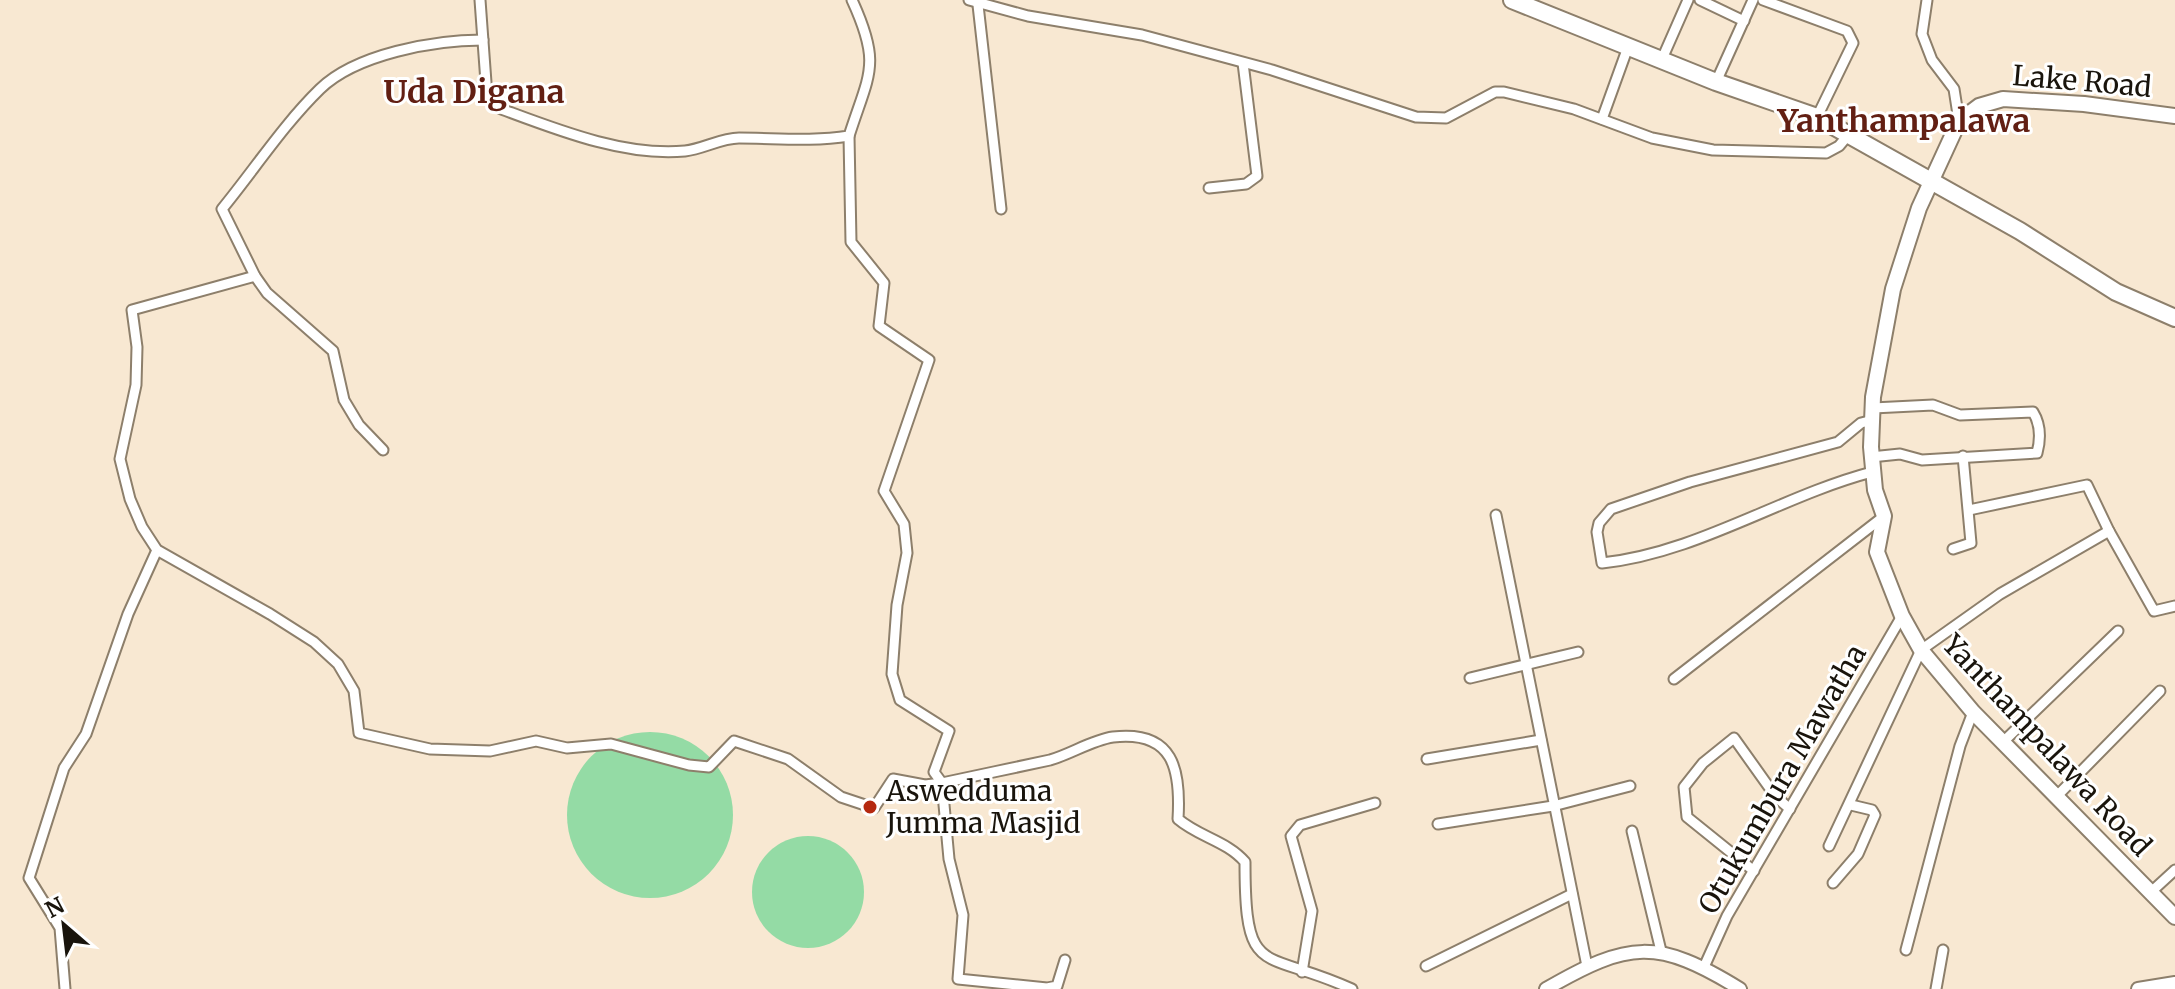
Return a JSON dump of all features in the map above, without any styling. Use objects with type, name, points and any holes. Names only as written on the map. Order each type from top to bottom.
[{"type":"highway","points":[[1518,1],[1716,82],[1817,117],[1930,179],[2116,292],[2175,318]]},
{"type":"main road","name":"Lake Road","points":[[1959,121],[1974,109],[2003,99],[2084,104],[2175,116]]},
{"type":"main road","points":[[1930,179],[1959,121]]},
{"type":"main road","name":"Yanthampalawa Road","points":[[1930,179],[1893,289],[1881,340],[1871,457],[1884,516],[1877,552],[1902,616],[1921,650],[1973,712],[2175,917]]},
{"type":"street","points":[[480,0],[487,96],[496,107],[579,138],[685,151],[736,138],[777,142],[849,136]]},
{"type":"street","points":[[852,0],[869,42],[872,71],[849,136],[851,242],[884,283],[879,326],[929,360],[884,491],[904,524],[907,553],[897,605],[892,674],[900,700],[945,725],[949,731],[934,772],[942,783],[949,859],[963,915],[958,979],[1047,988],[1057,986],[1062,980],[1065,960]]},
{"type":"street","points":[[1662,59],[1688,0]]},
{"type":"street","points":[[1700,0],[1744,21]]},
{"type":"street","points":[[1716,82],[1753,0]]},
{"type":"street","points":[[1763,0],[1847,31],[1853,43],[1817,117]]},
{"type":"street","points":[[1927,0],[1922,34],[1932,60],[1954,89],[1959,121]]},
{"type":"street","points":[[1001,209],[974,2],[1101,25],[1243,63],[1416,117],[1446,118],[1495,92],[1504,92],[1602,119],[1652,138],[1736,151],[1826,153],[1839,146],[1849,134]]},
{"type":"street","points":[[383,450],[359,425],[344,400],[333,351],[267,293],[255,276],[222,209],[320,89],[341,73],[415,47],[483,40]]},
{"type":"street","points":[[1602,119],[1628,47]]},
{"type":"street","points":[[1209,188],[1246,184],[1257,176],[1243,63]]},
{"type":"street","points":[[255,276],[132,310],[137,347],[136,385],[120,459],[130,499],[157,550],[314,642],[338,664],[354,691],[359,733],[430,749],[490,751],[536,741],[567,748],[611,744],[689,765],[709,767],[734,741],[788,759],[841,797],[874,808],[893,779],[925,785],[942,783],[1053,759],[1112,737],[1147,738],[1170,755],[1180,783],[1178,819],[1234,849],[1245,862],[1245,917],[1254,948],[1272,961],[1352,989]]},
{"type":"street","points":[[1871,457],[1900,454],[1922,460],[2037,453],[2039,421],[2033,412],[1960,415],[1933,405],[1873,414],[1838,442],[1690,482],[1611,509],[1599,523],[1597,532],[1602,563],[1651,554],[1713,532],[1821,485],[1872,472]]},
{"type":"street","points":[[1953,549],[1971,543],[1963,456]]},
{"type":"street","points":[[1969,510],[2087,485],[2154,611],[2175,606]]},
{"type":"street","points":[[1496,515],[1587,966]]},
{"type":"street","points":[[1674,679],[1884,516]]},
{"type":"street","points":[[1829,846],[1851,805],[1921,650],[2000,594],[2109,531]]},
{"type":"street","points":[[65,989],[60,928],[29,878],[64,768],[86,734],[128,614],[157,550]]},
{"type":"street","name":"Otukumbura Mawatha","points":[[1704,967],[1754,871],[1902,616]]},
{"type":"street","points":[[2003,742],[2118,631]]},
{"type":"street","points":[[1470,678],[1578,652]]},
{"type":"street","points":[[2057,796],[2160,691]]},
{"type":"street","points":[[1906,950],[1960,746],[1973,712]]},
{"type":"street","points":[[1754,871],[1687,817],[1684,787],[1703,763],[1734,738],[1776,797],[1790,809]]},
{"type":"street","points":[[1427,759],[1541,740]]},
{"type":"street","points":[[1438,824],[1553,806],[1630,786]]},
{"type":"street","points":[[1302,972],[1312,911],[1291,836],[1300,825],[1375,803]]},
{"type":"street","points":[[1833,883],[1858,854],[1875,815],[1872,810],[1851,805]]},
{"type":"street","points":[[1632,831],[1661,951]]},
{"type":"street","points":[[2151,892],[2175,870]]},
{"type":"street","points":[[1426,966],[1572,894]]},
{"type":"street","points":[[1936,989],[1943,950]]},
{"type":"street","points":[[1546,989],[1587,966],[1638,951],[1661,951],[1704,967],[1740,989]]},
{"type":"street","points":[[2138,989],[2175,983]]},
{"type":"green space","points":[[650,732],[682,739],[709,756],[726,783],[733,815],[726,847],[709,874],[682,891],[650,898],[618,891],[591,874],[574,847],[567,815],[574,783],[591,756],[618,739]]},
{"type":"green space","points":[[808,836],[829,840],[848,852],[860,871],[864,892],[860,913],[848,932],[829,944],[808,948],[787,944],[768,932],[756,913],[752,892],[756,871],[768,852],[787,840]]},
{"type":"place","name":"Aswedduma Jumma Masjid","points":[[870,807]]},
{"type":"district","name":"Uda Digana","points":[[474,92]]},
{"type":"district","name":"Yanthampalawa","points":[[1904,121]]}]
